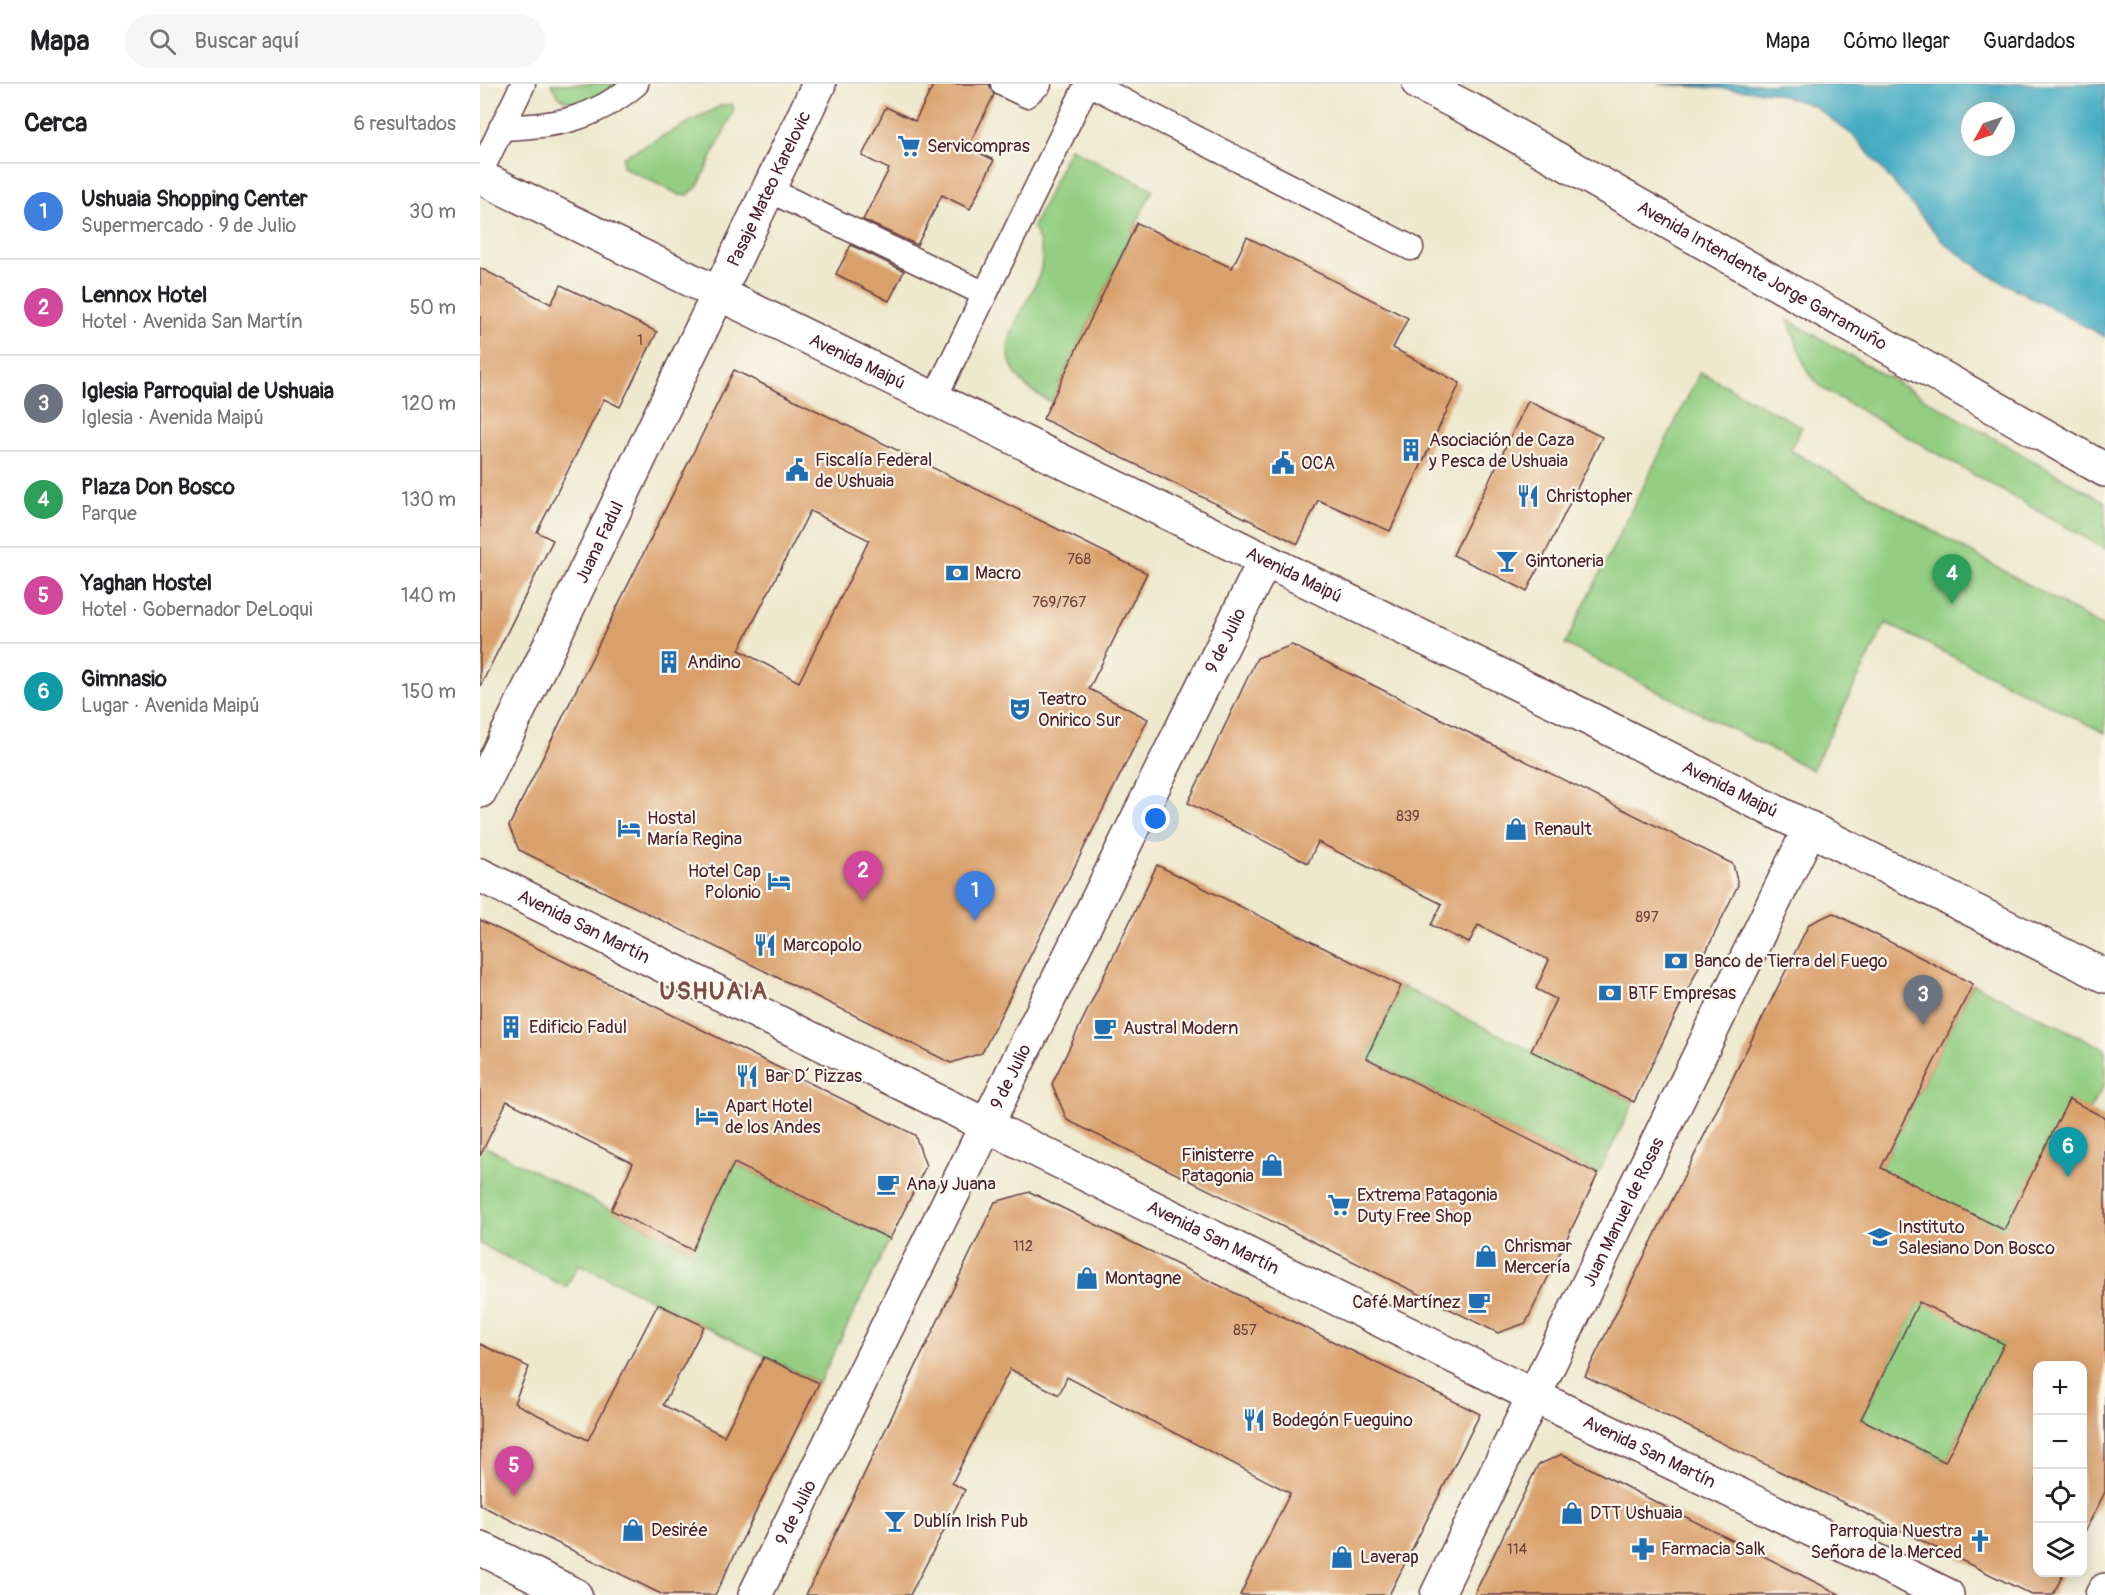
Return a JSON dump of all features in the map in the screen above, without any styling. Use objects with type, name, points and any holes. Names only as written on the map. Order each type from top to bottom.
[{"type":"main road","name":"Pasaje Mateo Karelovic","points":[[718,294],[819,84]]},
{"type":"main road","name":"Avenida Intendente Jorge Garramuño","points":[[1419,84],[1761,273],[2105,470]]},
{"type":"main road","name":"Avenida Maipú","points":[[480,175],[718,294],[1810,828],[2105,976]]},
{"type":"main road","name":"Juana Fadul","points":[[480,791],[718,294]]},
{"type":"main road","name":"9 de Julio","points":[[755,1595],[1265,560]]},
{"type":"main road","name":"Juan Manuel de Rosas","points":[[1437,1595],[1810,828]]},
{"type":"main road","name":"Avenida San Martín","points":[[480,875],[1534,1396],[1947,1595]]},
{"type":"main road","points":[[480,1548],[575,1595]]},
{"type":"main road","points":[[2102,1595],[2105,1590]]},
{"type":"lane","points":[[480,175],[523,84]]},
{"type":"lane","points":[[501,128],[535,127],[588,116],[617,100],[636,84]]},
{"type":"lane","points":[[1003,84],[1026,95],[1039,84]]},
{"type":"lane","points":[[934,399],[1089,84],[1412,248]]},
{"type":"lane","points":[[769,190],[985,294]]},
{"type":"green space","points":[[551,84],[616,84],[591,99],[572,102],[564,100],[557,94]]},
{"type":"green space","points":[[732,104],[734,110],[698,186],[688,195],[680,195],[623,167],[623,157],[722,105]]},
{"type":"green space","points":[[1070,148],[1153,189],[1051,402],[1034,393],[1016,375],[1009,358],[1008,348],[1012,331],[1034,289],[1042,261],[1040,245],[1033,227]]},
{"type":"green space","points":[[1788,320],[2105,502],[2105,549],[1823,389],[1807,371]]},
{"type":"green space","points":[[1700,372],[1802,427],[1790,450],[2105,628],[2105,733],[1886,623],[1812,770],[1565,644]]},
{"type":"green space","points":[[1973,984],[2105,1049],[2105,1083],[1997,1244],[1881,1168]]},
{"type":"green space","points":[[1401,986],[1634,1102],[1598,1174],[1366,1058]]},
{"type":"green space","points":[[484,1146],[691,1250],[734,1163],[890,1239],[819,1383],[579,1264],[566,1287],[480,1244],[480,1154]]},
{"type":"green space","points":[[1938,1264],[1958,1321],[2004,1344],[1945,1462],[1861,1419]]},
{"type":"water","points":[[1658,84],[2105,84],[2105,337],[1991,276],[1944,243],[1855,137],[1814,106],[1771,92]]},
{"type":"building","points":[[934,84],[989,84],[994,95],[968,148],[994,160],[970,209],[942,195],[917,245],[863,220],[889,169],[862,156],[886,107],[915,121]]},
{"type":"building","points":[[1137,223],[1232,268],[1247,237],[1408,318],[1393,348],[1460,383],[1390,531],[1318,500],[1298,544],[1043,419]]},
{"type":"building","points":[[851,245],[904,271],[889,301],[836,274]]},
{"type":"building","points":[[480,268],[551,304],[561,285],[657,332],[620,407],[604,399],[537,532],[553,540],[480,687]]},
{"type":"building","points":[[734,370],[1147,573],[1089,689],[1148,719],[982,1053],[951,1063],[519,850],[509,826]],"holes":[[[810,511],[869,540],[799,682],[739,650]]]},
{"type":"building","name":"Christopher","points":[[1528,401],[1602,437],[1527,591],[1453,555]]},
{"type":"building","points":[[1292,645],[1733,864],[1738,885],[1634,1102],[1531,1051],[1556,999],[1536,989],[1549,960],[1478,925],[1469,943],[1431,925],[1442,904],[1318,842],[1308,863],[1188,803],[1257,658]]},
{"type":"building","points":[[1157,865],[1401,986],[1366,1058],[1598,1174],[1526,1323],[1498,1333],[1067,1120],[1052,1084]]},
{"type":"building","name":"Instituto Salesiano Don Bosco","points":[[1833,913],[1973,984],[1881,1168],[2004,1230],[2069,1099],[2105,1118],[2105,1492],[2087,1527],[2087,1361],[2033,1361],[2033,1577],[2062,1577],[2053,1595],[2032,1595],[1585,1376],[1809,924]],"holes":[[[1919,1302],[2004,1344],[1945,1462],[1861,1419]]]},
{"type":"building","points":[[480,920],[915,1135],[926,1166],[890,1239],[734,1163],[692,1250],[611,1210],[633,1163],[507,1101],[480,1156]]},
{"type":"building","points":[[1030,1192],[1480,1414],[1389,1595],[1240,1595],[1290,1493],[1067,1377],[1059,1395],[1010,1369],[952,1483],[965,1490],[910,1595],[806,1595],[995,1202]]},
{"type":"building","points":[[658,1304],[704,1326],[663,1405],[724,1436],[764,1357],[819,1383],[715,1595],[663,1595],[480,1505],[480,1344],[529,1367],[514,1403],[588,1440]]},
{"type":"building","points":[[1562,1454],[1841,1595],[1474,1595],[1538,1465]]},
{"type":"place","name":"Servicompras","points":[[909,146]]},
{"type":"place","name":"Asociación de Caza y Pesca de Ushuaia","points":[[1411,450]]},
{"type":"place","name":"OCA","points":[[1283,463]]},
{"type":"place","name":"Fiscalía Federal de Ushuaia","points":[[797,470]]},
{"type":"place","name":"Christopher","points":[[1528,496]]},
{"type":"place","name":"Gintoneria","points":[[1507,561]]},
{"type":"place","name":"Macro","points":[[957,573]]},
{"type":"place","name":"Plaza Don Bosco","points":[[1952,604]]},
{"type":"place","name":"Andino","points":[[669,662]]},
{"type":"place","name":"Teatro Onirico Sur","points":[[1020,709]]},
{"type":"place","name":"Hostal María Regina","points":[[629,828]]},
{"type":"place","name":"Renault","points":[[1516,829]]},
{"type":"place","name":"Hotel Cap Polonio","points":[[779,881]]},
{"type":"place","name":"Lennox Hotel","points":[[863,901]]},
{"type":"place","name":"Ushuaia Shopping Center","points":[[975,921]]},
{"type":"place","name":"Marcopolo","points":[[765,945]]},
{"type":"place","name":"Banco de Tierra del Fuego","points":[[1676,961]]},
{"type":"place","name":"BTF Empresas","points":[[1610,993]]},
{"type":"place","name":"Iglesia Parroquial de Ushuaia","points":[[1923,1025]]},
{"type":"place","name":"Edificio Fadul","points":[[511,1027]]},
{"type":"place","name":"Austral Modern","points":[[1105,1028]]},
{"type":"place","name":"Bar D´ Pizzas","points":[[747,1076]]},
{"type":"place","name":"Apart Hotel de los Andes","points":[[707,1116]]},
{"type":"place","name":"Finisterre Patagonia","points":[[1272,1165]]},
{"type":"place","name":"Gimnasio","points":[[2068,1177]]},
{"type":"place","name":"Ana y Juana","points":[[888,1184]]},
{"type":"place","name":"Extrema Patagonia Duty Free Shop","points":[[1339,1205]]},
{"type":"place","name":"Instituto Salesiano Don Bosco","points":[[1880,1237]]},
{"type":"place","name":"Chrismar Mercería","points":[[1486,1256]]},
{"type":"place","name":"Montagne","points":[[1087,1278]]},
{"type":"place","name":"Café Martínez","points":[[1479,1302]]},
{"type":"place","name":"Bodegón Fueguino","points":[[1254,1420]]},
{"type":"place","name":"Yaghan Hostel","points":[[514,1496]]},
{"type":"place","name":"DTT Ushuaia","points":[[1572,1513]]},
{"type":"place","name":"Dublín Irish Pub","points":[[895,1521]]},
{"type":"place","name":"Desirée","points":[[633,1530]]},
{"type":"place","name":"Parroquia Nuestra Señora de la Merced","points":[[1980,1541]]},
{"type":"place","name":"Farmacia Salk","points":[[1643,1549]]},
{"type":"place","name":"Laverap","points":[[1342,1557]]},
{"type":"district","name":"USHUAIA","points":[[714,991]]}]
